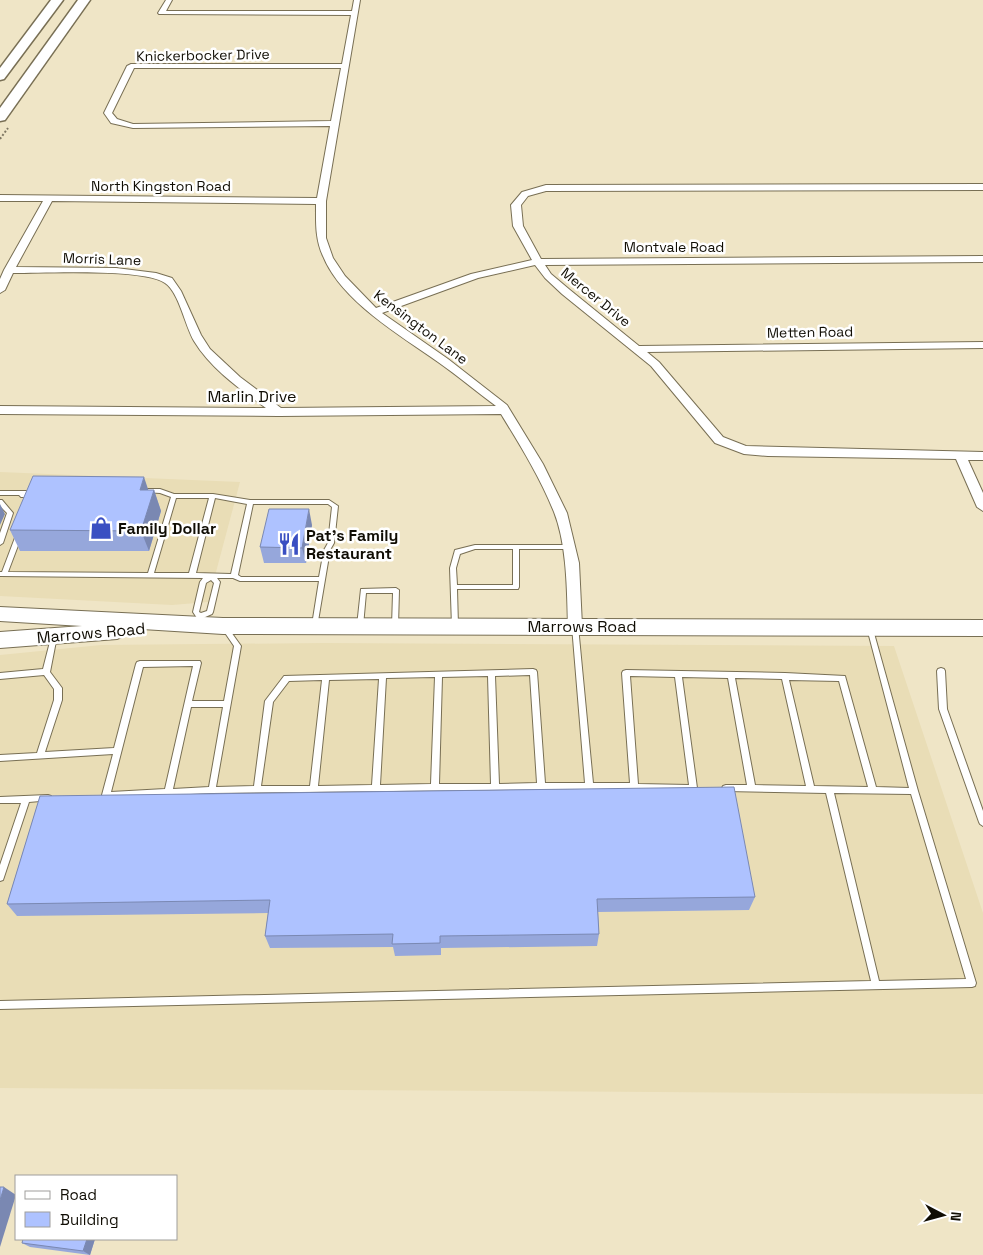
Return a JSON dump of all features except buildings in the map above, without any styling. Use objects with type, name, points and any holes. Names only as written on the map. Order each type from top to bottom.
[{"type":"main road","points":[[0,76],[57,0]]},
{"type":"main road","points":[[0,117],[84,0]]},
{"type":"street","points":[[169,0],[160,13],[355,13]]},
{"type":"street","name":"Kensington Lane","points":[[357,0],[321,201],[321,238],[328,258],[341,278],[374,312],[444,361],[501,405],[537,464],[561,513],[572,563],[575,626]]},
{"type":"street","name":"Knickerbocker Drive","points":[[335,123],[133,126],[114,121],[108,114],[131,66],[346,66]]},
{"type":"street","name":"Mercer Drive","points":[[983,187],[546,188],[525,194],[516,205],[518,226],[548,276],[638,348],[655,364],[719,440],[744,450],[768,452],[983,456]]},
{"type":"street","name":"North Kingston Road","points":[[0,198],[321,201]]},
{"type":"street","points":[[0,290],[9,270],[49,199]]},
{"type":"street","name":"Montvale Road","points":[[374,312],[471,276],[507,266],[538,262],[983,259]]},
{"type":"street","name":"Morris Lane","points":[[9,270],[138,272],[159,276],[170,282],[200,342],[230,376],[278,412]]},
{"type":"street","name":"Metten Road","points":[[638,348],[983,345]]},
{"type":"street","name":"Marlin Drive","points":[[0,410],[278,412],[504,410]]},
{"type":"street","points":[[961,457],[983,507]]},
{"type":"street","name":"Marrows Road","points":[[0,614],[223,626],[983,628]]},
{"type":"street","name":"Marrows Road","points":[[0,640],[194,623]]},
{"type":"lane","points":[[140,491],[160,491],[174,496],[213,496],[250,502],[329,502],[335,506],[331,543],[327,550],[315,626]]},
{"type":"lane","points":[[0,493],[41,492]]},
{"type":"lane","points":[[21,493],[26,501]]},
{"type":"lane","points":[[150,576],[174,496]]},
{"type":"lane","points":[[192,576],[213,496]]},
{"type":"lane","points":[[0,502],[10,513],[0,543]]},
{"type":"lane","points":[[234,576],[250,502]]},
{"type":"lane","points":[[22,525],[2,574],[234,576],[240,579],[322,579]]},
{"type":"lane","points":[[455,626],[453,568],[457,552],[475,547],[568,546]]},
{"type":"lane","points":[[454,587],[516,587],[516,547]]},
{"type":"lane","points":[[194,623],[210,612],[217,582],[211,576]]},
{"type":"lane","points":[[194,623],[203,582],[211,576]]},
{"type":"lane","points":[[360,626],[362,590],[396,590],[395,626]]},
{"type":"lane","points":[[212,790],[238,646],[223,626]]},
{"type":"lane","points":[[575,626],[589,786]]},
{"type":"lane","points":[[0,1005],[972,983],[914,791],[870,627]]},
{"type":"lane","points":[[40,756],[58,700],[58,688],[46,672],[54,636]]},
{"type":"lane","points":[[106,795],[140,664],[197,663],[168,792]]},
{"type":"lane","points":[[941,671],[942,709],[983,822]]},
{"type":"lane","points":[[0,676],[46,672]]},
{"type":"lane","points":[[257,790],[269,702],[287,678],[533,672],[541,786]]},
{"type":"lane","points":[[491,673],[495,787]]},
{"type":"lane","points":[[634,787],[626,673],[842,678],[874,791]]},
{"type":"lane","points":[[435,788],[439,674]]},
{"type":"lane","points":[[678,674],[693,788]]},
{"type":"lane","points":[[731,675],[752,789]]},
{"type":"lane","points":[[376,788],[383,676]]},
{"type":"lane","points":[[784,676],[811,790]]},
{"type":"lane","points":[[314,789],[326,677]]},
{"type":"lane","points":[[188,704],[228,704]]},
{"type":"lane","points":[[0,758],[117,751]]},
{"type":"lane","points":[[97,796],[212,790],[541,786],[702,788]]},
{"type":"lane","points":[[712,788],[914,791]]},
{"type":"lane","points":[[829,790],[876,985]]},
{"type":"lane","points":[[0,800],[62,797]]},
{"type":"lane","points":[[0,877],[26,799]]},
{"type":"shaded area","points":[[0,472],[240,482],[208,602],[172,605],[0,596]]},
{"type":"shaded area","points":[[324,643],[894,646],[983,913],[983,1094],[0,1088],[0,655],[101,645]]},
{"type":"place","name":"Family Dollar","points":[[101,528]]},
{"type":"place","name":"Pat's Family Restaurant","points":[[289,544]]}]
